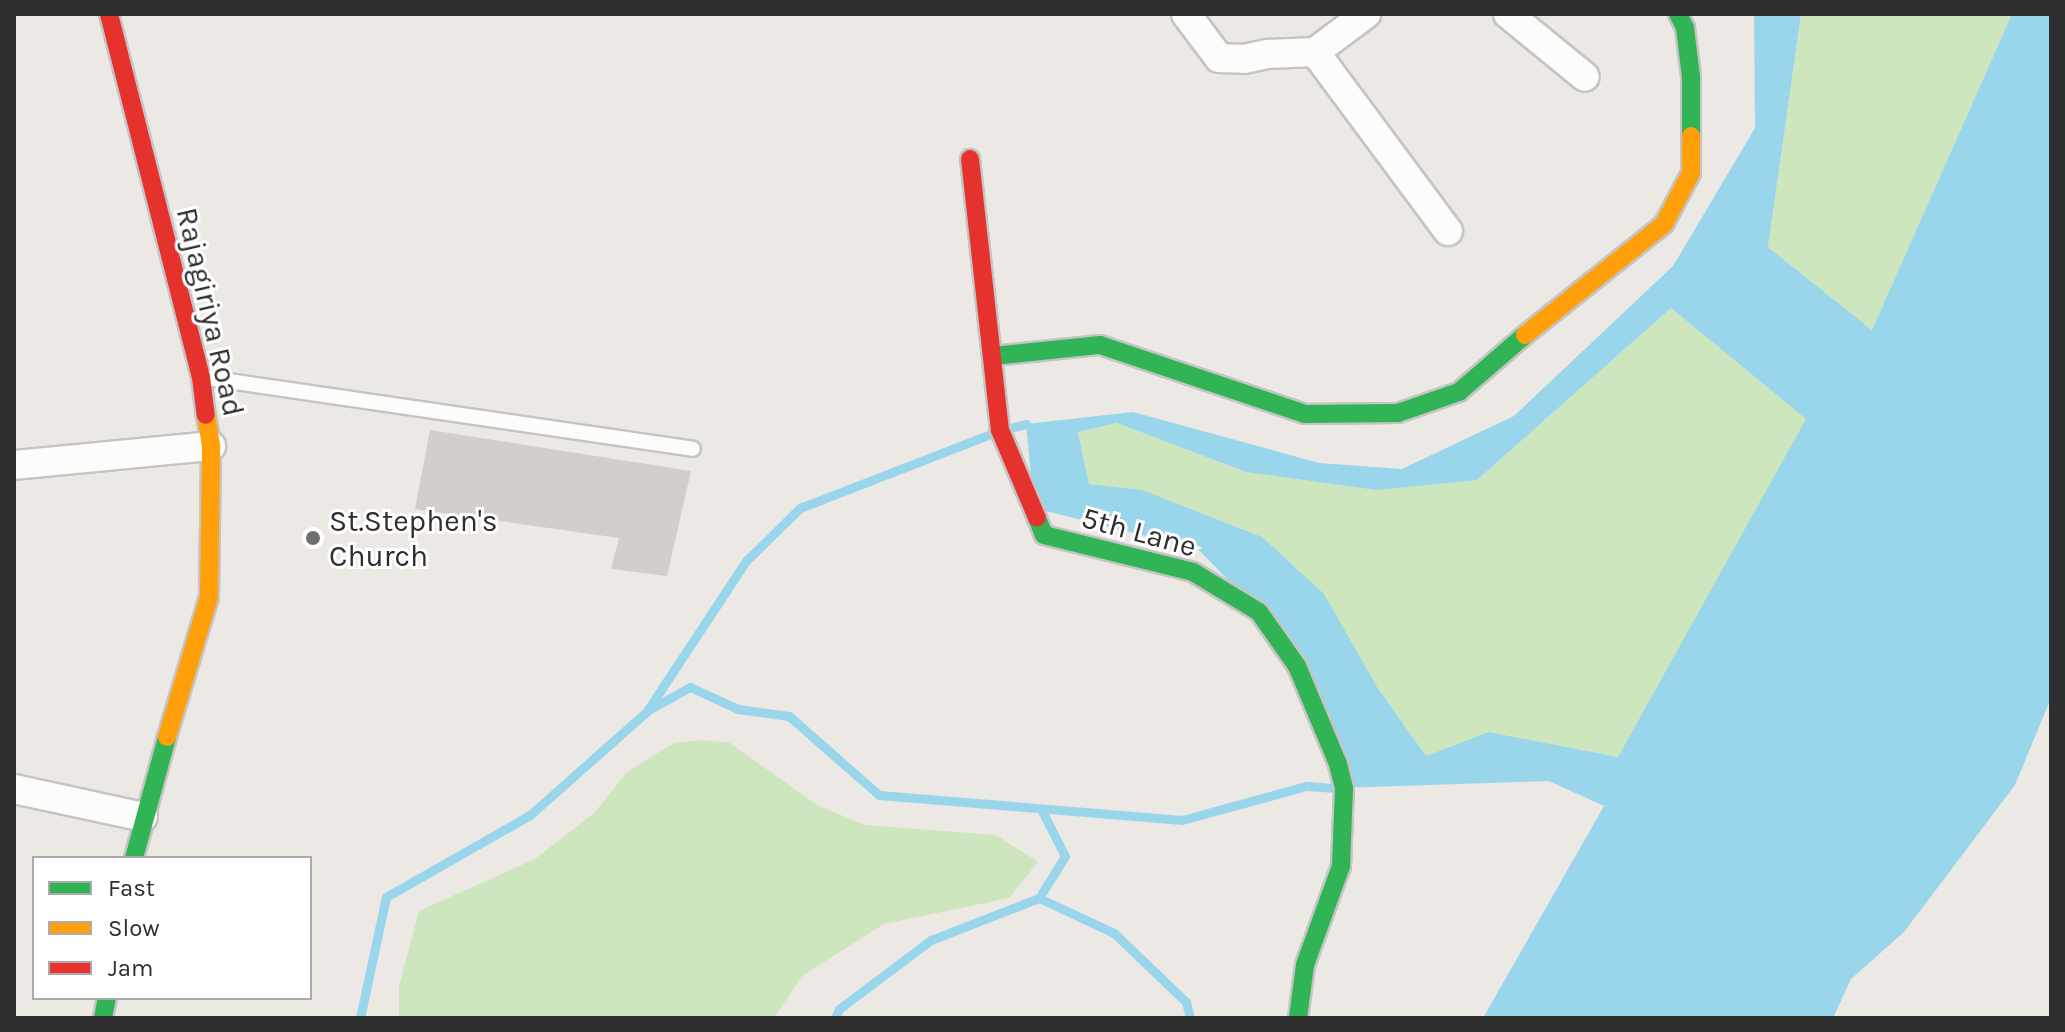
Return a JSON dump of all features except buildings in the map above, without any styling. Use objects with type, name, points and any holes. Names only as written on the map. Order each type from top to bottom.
[{"type":"street","name":"Rajagiriya Road","points":[[109,14],[201,377],[211,446],[209,597],[143,817],[134,856]]},
{"type":"street","points":[[1186,14],[1219,58],[1315,52],[1366,14]]},
{"type":"street","points":[[1508,14],[1585,77]]},
{"type":"street","points":[[993,356],[1100,345],[1305,414],[1398,413],[1459,392],[1569,297],[1664,224],[1691,173],[1691,77],[1685,28],[1678,14]]},
{"type":"street","points":[[1315,52],[1448,231]]},
{"type":"street","name":"5th Lane","points":[[970,159],[1000,430],[1044,535],[1193,572],[1259,612],[1297,666],[1338,764],[1344,788],[1341,866],[1305,965],[1298,1018]]},
{"type":"street","points":[[14,465],[211,446]]},
{"type":"street","points":[[14,789],[143,817]]},
{"type":"lane","points":[[201,377],[693,449]]},
{"type":"green space","points":[[1801,14],[2012,14],[1872,330],[1768,247]]},
{"type":"green space","points":[[1671,308],[1807,419],[1618,757],[1490,732],[1426,757],[1377,687],[1142,490],[1089,484],[1078,432],[1117,423],[1246,472],[1477,480]]},
{"type":"green space","points":[[704,740],[730,743],[817,805],[865,825],[996,835],[1038,862],[1009,898],[884,924],[802,976],[774,1018],[399,1018],[399,986],[419,911],[535,859],[595,812],[627,772],[674,743]]},
{"type":"water","points":[[1754,14],[1801,14],[1768,247],[1872,330],[2012,14],[2051,14],[2051,698],[2015,785],[1904,932],[1851,979],[1833,1018],[1483,1018],[1604,806],[1549,781],[1339,788],[1267,620],[1198,549],[1034,508],[1026,424],[1133,412],[1319,463],[1402,469],[1514,416],[1673,266],[1755,128]],"holes":[[[1671,308],[1806,419],[1618,757],[1489,732],[1426,756],[1377,687],[1324,594],[1262,537],[1142,490],[1089,484],[1078,432],[1117,423],[1246,472],[1377,490],[1477,480]]]},
{"type":"waterway","points":[[1007,429],[1026,424]]},
{"type":"waterway","points":[[360,1018],[386,897],[530,815],[647,711],[746,561],[800,508],[993,433]]},
{"type":"waterway","points":[[650,709],[690,687],[738,709],[789,716],[879,795],[1182,820],[1306,786],[1333,788]]},
{"type":"waterway","points":[[835,1018],[839,1009],[931,940],[1039,898],[1065,856],[1041,809]]},
{"type":"waterway","points":[[1039,898],[1114,933],[1186,1002],[1190,1018]]},
{"type":"traffic: fast","points":[[1678,14],[1685,28],[1691,77],[1691,136]]},
{"type":"traffic: fast","points":[[993,356],[1100,345],[1305,414],[1398,413],[1459,392],[1525,335]]},
{"type":"traffic: fast","points":[[1037,518],[1044,535],[1193,572],[1259,612],[1297,666],[1338,764],[1344,788],[1341,866],[1305,965],[1298,1018]]},
{"type":"traffic: fast","points":[[135,856],[167,737]]},
{"type":"traffic: fast","points":[[103,1018],[107,1000]]},
{"type":"traffic: slow","points":[[1525,335],[1664,224],[1691,173],[1691,136]]},
{"type":"traffic: slow","points":[[167,737],[209,597],[211,446],[206,415]]},
{"type":"traffic: jam","points":[[109,14],[201,377],[206,415]]},
{"type":"traffic: jam","points":[[970,159],[1000,430],[1037,518]]},
{"type":"place","name":"St.Stephen's Church","points":[[313,538]]}]
